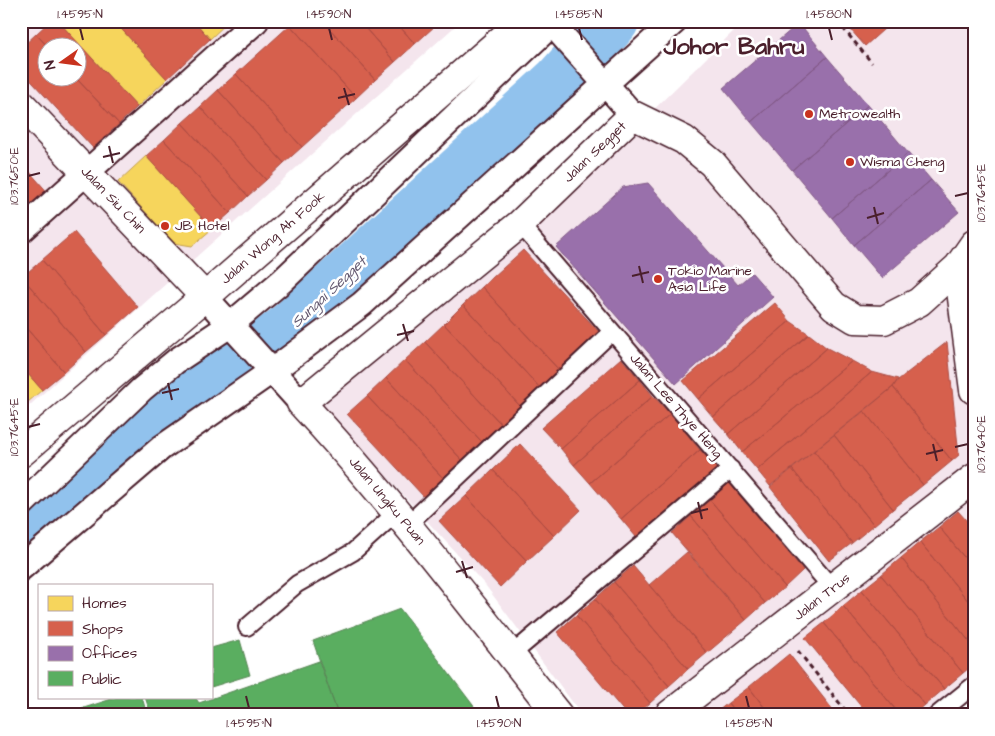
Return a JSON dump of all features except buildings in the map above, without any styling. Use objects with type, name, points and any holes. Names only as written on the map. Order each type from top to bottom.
[{"type":"street","points":[[21,231],[256,21]]},
{"type":"street","name":"Jalan Wong Ah Fook","points":[[21,453],[205,297],[523,21]]},
{"type":"street","points":[[21,568],[161,448],[362,304],[603,79],[675,21]]},
{"type":"street","points":[[21,505],[142,389],[176,361],[232,326],[558,28],[633,114]]},
{"type":"street","name":"Jalan Siu Chin","points":[[21,104],[205,297]]},
{"type":"street","name":"Jalan Segget","points":[[301,404],[520,224],[633,114],[684,140],[712,163],[834,306],[855,319],[884,320],[919,302],[958,267],[974,244]]},
{"type":"street","points":[[958,267],[974,390]]},
{"type":"street","name":"Jalan Ungku Puan","points":[[205,297],[336,441],[402,518],[558,715]]},
{"type":"street","name":"Jalan Trus","points":[[669,715],[974,478]]},
{"type":"lane","name":"Jalan Lee Thye Heng","points":[[520,224],[832,588]]},
{"type":"lane","points":[[248,626],[297,584],[353,552],[402,518],[612,332]]},
{"type":"lane","points":[[511,655],[731,469]]},
{"type":"lane","points":[[937,715],[974,685]]},
{"type":"path","points":[[837,21],[872,62]]},
{"type":"path","points":[[780,630],[848,715]]},
{"type":"shaded area","points":[[21,21],[461,21],[21,413]]},
{"type":"shaded area","points":[[744,21],[974,21],[974,676],[927,715],[582,715],[486,586],[319,402],[536,225]]},
{"type":"waterway","name":"Sungai Segget","points":[[21,533],[87,471],[152,417],[240,365],[287,330],[559,81],[613,21]]},
{"type":"place","name":"Metrowealth","points":[[809,114]]},
{"type":"place","name":"Wisma Cheng","points":[[850,162]]},
{"type":"place","name":"JB Hotel","points":[[165,226]]},
{"type":"place","name":"Tokio Marine Asia Life","points":[[658,279]]},
{"type":"district","name":"Johor Bahru","points":[[734,47]]}]
